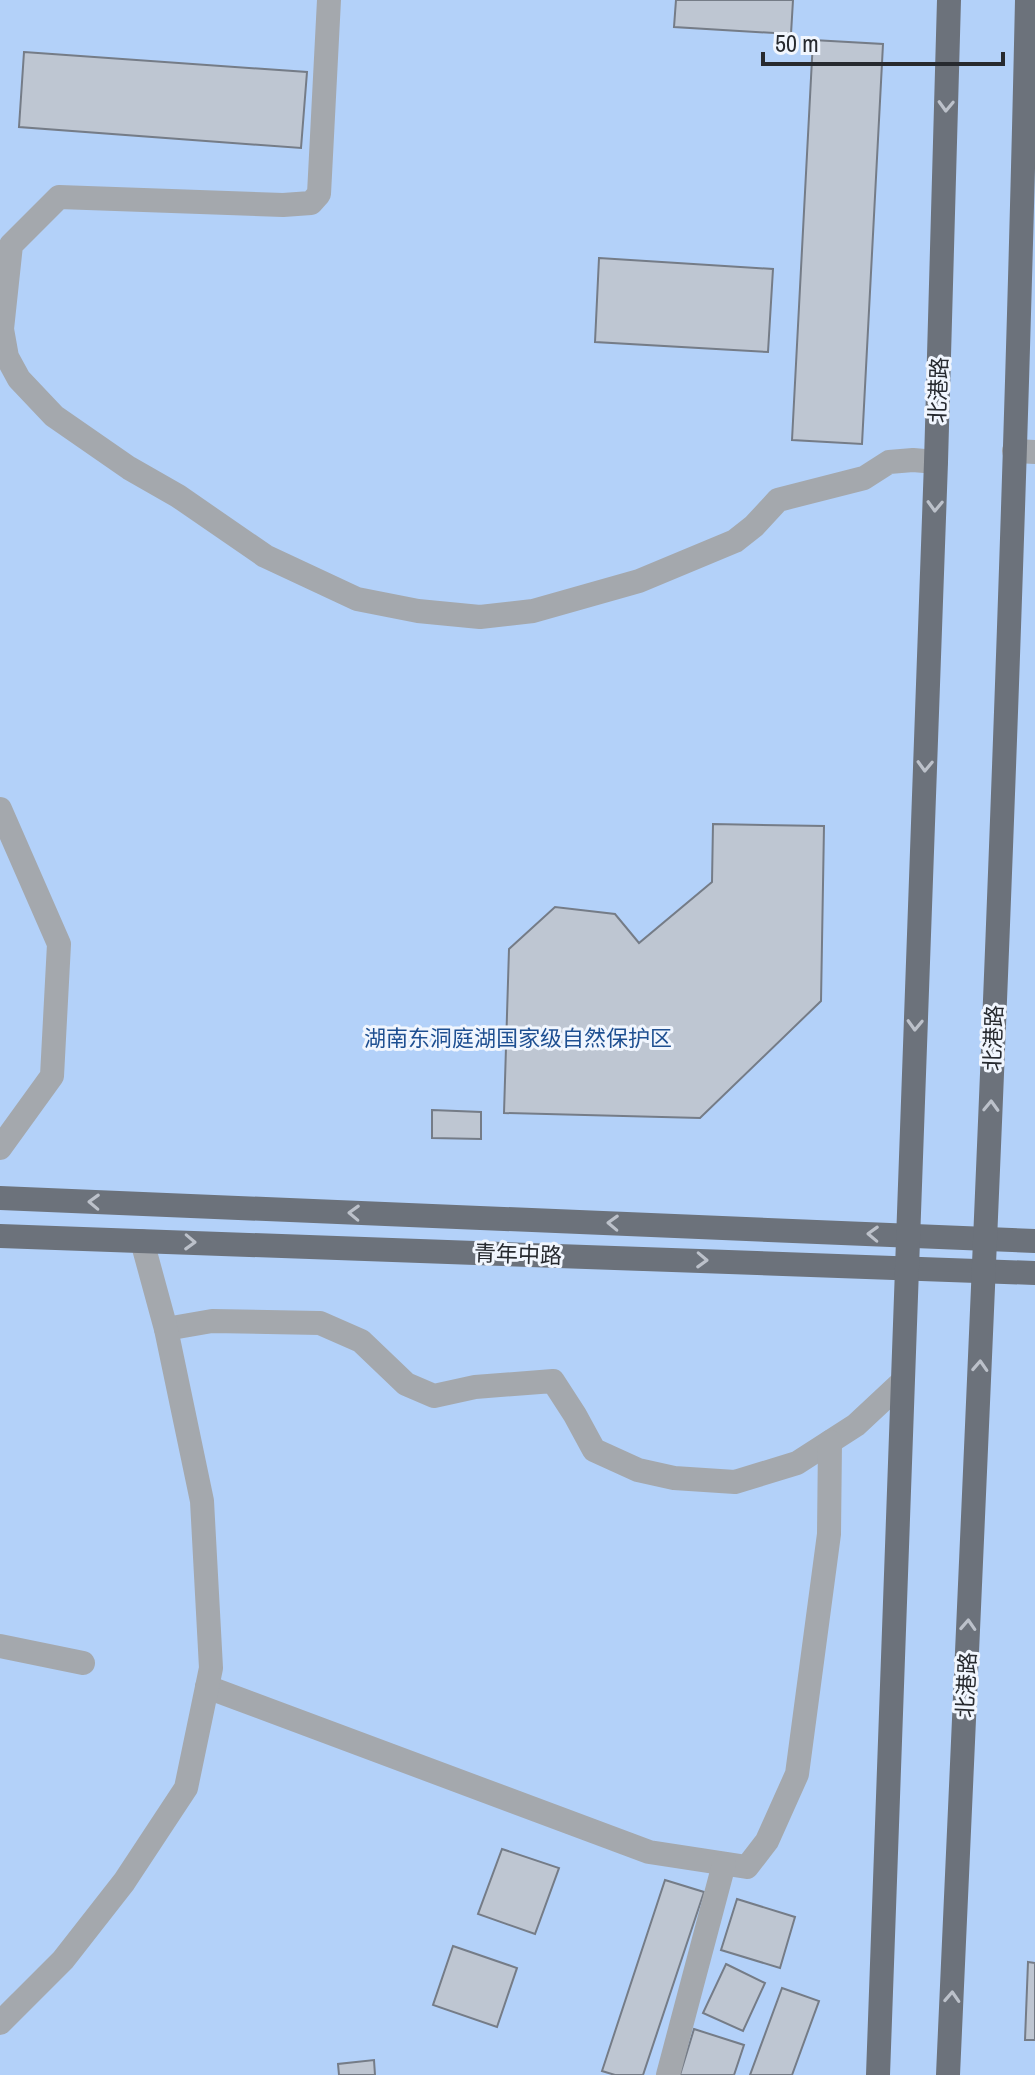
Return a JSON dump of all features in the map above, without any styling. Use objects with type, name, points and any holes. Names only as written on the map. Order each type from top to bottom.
[{"type":"main road","name":"北港路","points":[[878,2075],[936,462],[949,0]]},
{"type":"main road","name":"北港路","points":[[948,2075],[1025,451],[1027,0]]},
{"type":"main road","points":[[0,1198],[1035,1241]]},
{"type":"main road","name":"青年中路","points":[[0,1236],[1035,1273]]},
{"type":"street","points":[[329,0],[319,194],[311,203],[283,205],[59,197],[11,245],[2,329],[7,357],[19,379],[54,416],[278,562],[357,599],[418,611],[480,617],[533,611],[639,581],[735,541],[778,500],[864,478],[889,462],[936,462]]},
{"type":"street","points":[[0,809],[59,944],[52,1076],[0,1148]]},
{"type":"street","points":[[0,2023],[63,1960],[124,1882],[186,1788],[211,1668],[202,1501],[166,1329],[142,1241]]},
{"type":"street","points":[[166,1329],[212,1321],[320,1323],[361,1341],[406,1384],[434,1396],[475,1387],[553,1381],[594,1450],[638,1470],[674,1478],[735,1482],[797,1463],[856,1425],[901,1383]]},
{"type":"street","points":[[207,1687],[649,1852],[747,1867],[767,1841],[797,1774],[829,1534],[830,1442]]},
{"type":"street","points":[[0,1646],[83,1663]]},
{"type":"street","points":[[668,2075],[724,1864]]},
{"type":"green space","name":"湖南东洞庭湖国家级自然保护区","points":[[0,0],[1035,0],[1035,2075],[0,2075]]},
{"type":"building","points":[[676,0],[793,0],[791,34],[674,27]]},
{"type":"building","points":[[813,40],[883,44],[862,444],[792,440]]},
{"type":"building","points":[[24,52],[307,72],[301,148],[19,127]]},
{"type":"building","points":[[599,258],[773,269],[768,352],[595,342]]},
{"type":"building","points":[[713,824],[824,826],[821,1001],[700,1118],[504,1113],[509,949],[555,907],[615,914],[639,943],[712,882]]},
{"type":"building","points":[[432,1110],[481,1112],[481,1139],[432,1138]]},
{"type":"building","points":[[502,1849],[559,1868],[535,1934],[478,1914]]},
{"type":"building","points":[[665,1880],[704,1892],[643,2075],[615,2075],[602,2071]]},
{"type":"building","points":[[737,1899],[795,1917],[780,1968],[721,1950]]},
{"type":"building","points":[[453,1946],[517,1968],[497,2027],[433,2005]]},
{"type":"building","points":[[1028,1962],[1035,1963],[1035,2040],[1025,2040]]},
{"type":"building","points":[[726,1964],[765,1983],[743,2031],[703,2013]]},
{"type":"building","points":[[782,1988],[819,2001],[792,2075],[750,2075]]},
{"type":"building","points":[[694,2029],[744,2045],[734,2075],[680,2075]]},
{"type":"building","points":[[374,2060],[375,2075],[339,2075],[338,2064]]}]
